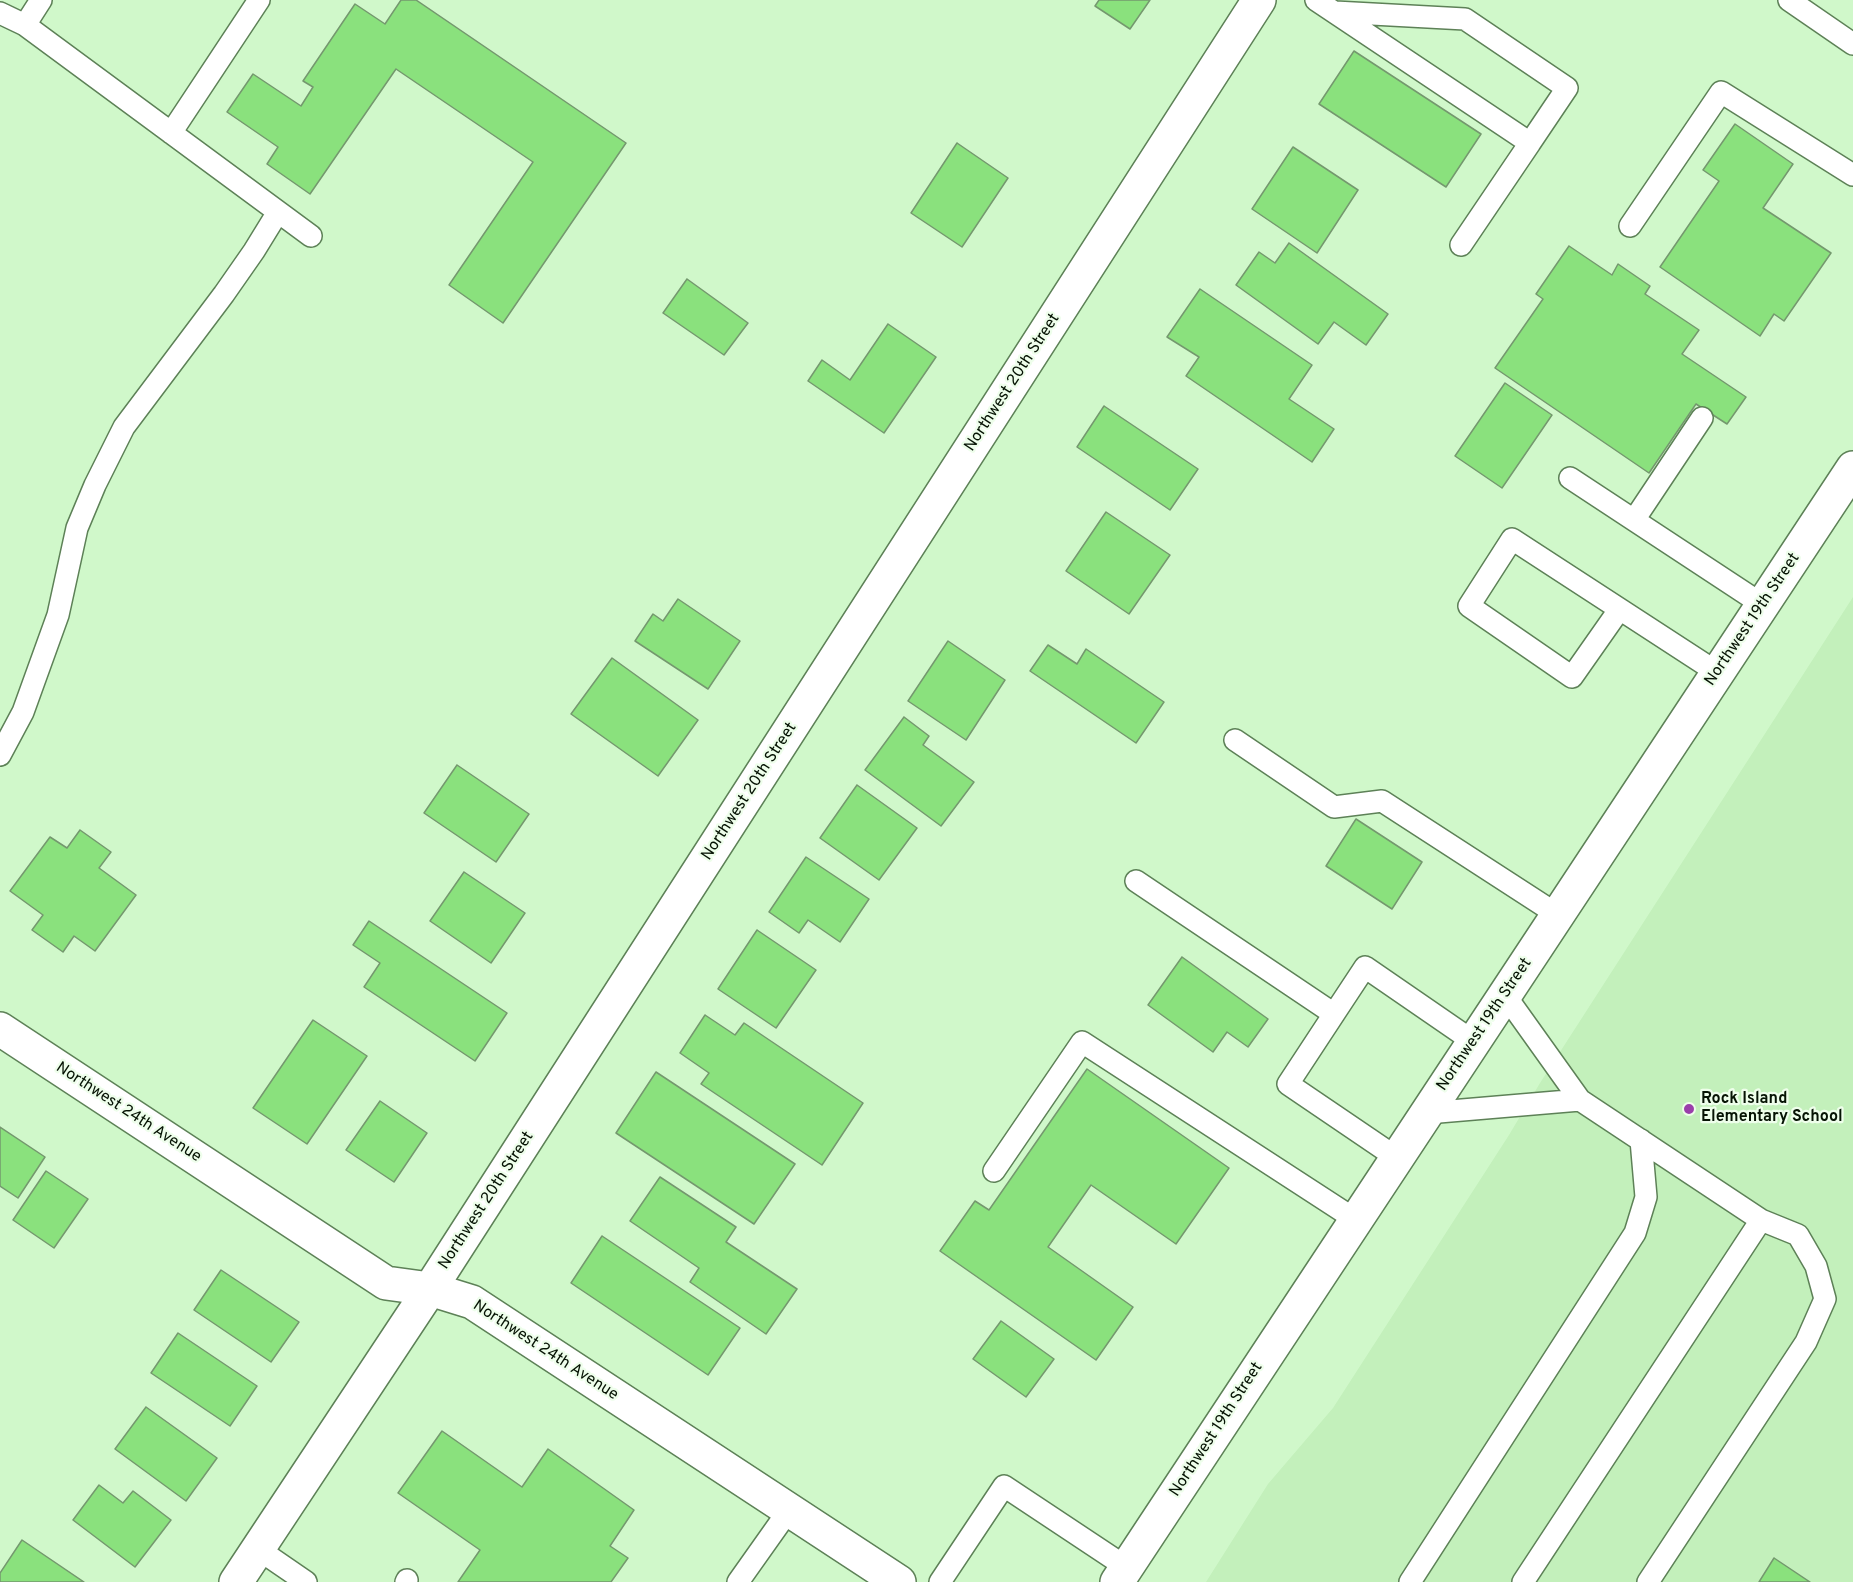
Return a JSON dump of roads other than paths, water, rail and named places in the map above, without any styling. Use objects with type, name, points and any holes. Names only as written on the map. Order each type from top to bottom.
[{"type":"street","name":"Northwest 20th Street","points":[[236,1582],[430,1289],[1259,0]]},
{"type":"street","name":"Northwest 19th Street","points":[[1121,1575],[1853,468]]},
{"type":"street","name":"Northwest 24th Avenue","points":[[0,1029],[386,1283],[430,1289],[472,1302],[789,1510],[885,1578]]},
{"type":"lane","points":[[25,26],[41,0]]},
{"type":"lane","points":[[171,133],[259,0]]},
{"type":"lane","points":[[1316,0],[1530,143]]},
{"type":"lane","points":[[1789,0],[1853,44]]},
{"type":"lane","points":[[1334,12],[1465,20],[1568,88],[1461,244]]},
{"type":"lane","points":[[0,13],[25,26],[311,236]]},
{"type":"lane","points":[[1630,226],[1721,92],[1853,175]]},
{"type":"lane","points":[[0,755],[23,712],[58,615],[77,528],[95,484],[119,436],[224,294],[278,212]]},
{"type":"lane","points":[[1634,520],[1702,418]]},
{"type":"lane","points":[[1570,478],[1763,605]]},
{"type":"lane","points":[[1619,609],[1572,677],[1469,606],[1512,539],[1718,673]]},
{"type":"lane","points":[[1235,740],[1334,807],[1382,801],[1558,915]]},
{"type":"lane","points":[[1136,881],[1334,1014]]},
{"type":"lane","points":[[1397,1158],[1288,1084],[1365,967],[1474,1042]]},
{"type":"lane","points":[[1505,994],[1580,1100],[1761,1220],[1798,1235],[1816,1266],[1824,1299],[1806,1342],[1648,1582]]},
{"type":"lane","points":[[994,1171],[1082,1042],[1356,1220]]},
{"type":"lane","points":[[1427,1113],[1580,1100]]},
{"type":"lane","points":[[1410,1582],[1635,1233],[1647,1197],[1641,1140]]},
{"type":"lane","points":[[1523,1582],[1761,1220]]},
{"type":"lane","points":[[940,1582],[1004,1486],[1121,1575]]},
{"type":"lane","points":[[738,1582],[789,1510]]},
{"type":"lane","points":[[258,1549],[306,1582]]},
{"type":"place","name":"Rock Island Elementary School","points":[[1689,1109]]}]
